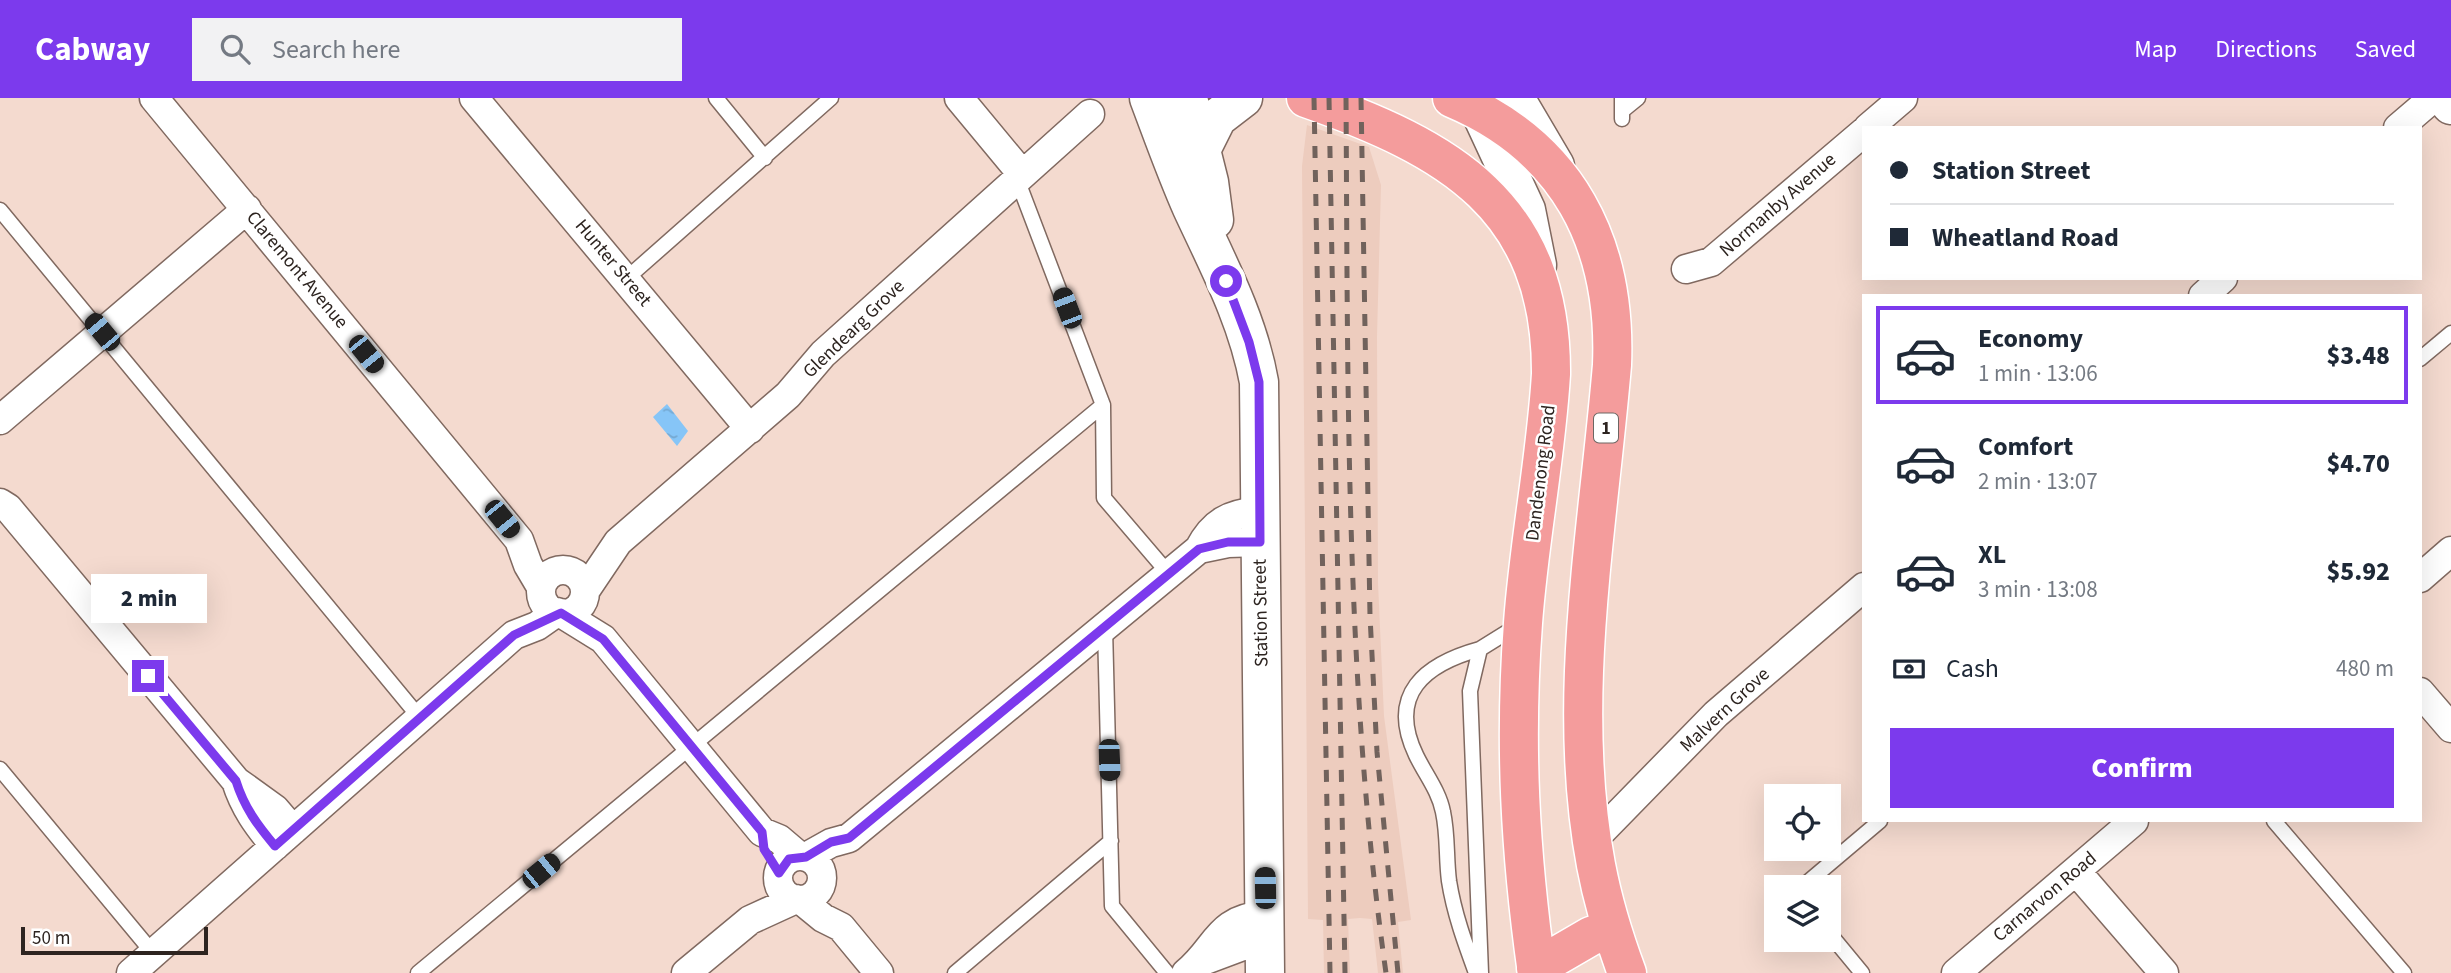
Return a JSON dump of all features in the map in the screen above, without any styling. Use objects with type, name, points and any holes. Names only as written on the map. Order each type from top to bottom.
[{"type":"highway","name":"Dandenong Road","points":[[1306,98],[1413,140],[1474,183],[1497,206],[1519,238],[1543,298],[1551,340],[1551,374],[1523,622],[1518,786],[1524,887],[1536,970]]},
{"type":"highway","name":"1","points":[[1468,102],[1525,140],[1553,169],[1571,192],[1600,250],[1613,330],[1585,671],[1586,761],[1592,841],[1611,929],[1627,973]]},
{"type":"highway","points":[[1536,970],[1591,936],[1611,929]]},
{"type":"street","name":"Claremont Avenue","points":[[154,98],[519,540],[528,565],[554,591],[579,577],[584,594]]},
{"type":"street","name":"Hunter Street","points":[[474,98],[750,429]]},
{"type":"street","points":[[958,98],[1020,176]]},
{"type":"street","name":"Station Street","points":[[1149,98],[1188,198],[1219,261],[1249,342],[1259,382],[1265,945]]},
{"type":"street","name":"Station Street","points":[[1188,98],[1211,196],[1219,261]]},
{"type":"street","points":[[1201,150],[1217,118],[1243,98]]},
{"type":"street","points":[[1515,98],[1571,192]]},
{"type":"street","points":[[1870,126],[1903,98]]},
{"type":"street","points":[[2400,126],[2433,98]]},
{"type":"street","points":[[2445,98],[2451,105]]},
{"type":"street","points":[[1468,102],[1526,211],[1543,298]]},
{"type":"street","name":"Glendearg Grove","points":[[131,973],[514,635],[525,612],[618,542],[788,396],[823,354],[1090,114]]},
{"type":"street","name":"Normanby Avenue","points":[[1686,269],[1711,262],[1862,134]]},
{"type":"street","points":[[0,419],[247,209]]},
{"type":"street","points":[[2205,294],[2221,280]]},
{"type":"street","points":[[3,499],[236,781],[242,799],[257,825],[284,838]]},
{"type":"street","points":[[686,973],[800,879],[841,856],[849,838],[1199,549],[1228,542],[1259,526]]},
{"type":"street","name":"Glendearg Grove","points":[[584,594],[618,542]]},
{"type":"street","points":[[2422,576],[2451,551]]},
{"type":"street","name":"Malvern Grove","points":[[1592,841],[1716,714],[1862,589]]},
{"type":"street","points":[[554,591],[603,639],[762,832],[764,849],[838,910],[841,927],[879,973]]},
{"type":"street","points":[[584,594],[599,621],[603,639]]},
{"type":"street","points":[[2422,694],[2451,728]]},
{"type":"street","name":"Carnarvon Road","points":[[1956,973],[2133,822]]},
{"type":"street","points":[[2076,871],[2164,973]]},
{"type":"street","points":[[1193,967],[1243,946],[1265,945]]},
{"type":"lane","points":[[716,98],[765,158]]},
{"type":"lane","points":[[626,279],[831,98]]},
{"type":"lane","points":[[1622,109],[1637,98]]},
{"type":"lane","points":[[1020,176],[1104,405],[1104,498],[1169,574]]},
{"type":"lane","points":[[0,210],[420,718]]},
{"type":"lane","points":[[2422,357],[2451,333]]},
{"type":"lane","points":[[418,973],[1104,405]]},
{"type":"lane","points":[[1476,973],[1461,935],[1449,880],[1444,813],[1439,796],[1409,739],[1409,699],[1425,672],[1457,655],[1480,649],[1523,622]]},
{"type":"lane","points":[[1105,626],[1112,906],[1167,973]]},
{"type":"lane","points":[[1480,649],[1470,691],[1470,740],[1481,973]]},
{"type":"lane","points":[[0,769],[153,953]]},
{"type":"lane","points":[[1816,875],[1879,822]]},
{"type":"lane","points":[[2275,822],[2404,973]]},
{"type":"lane","points":[[955,973],[1111,841]]},
{"type":"lane","points":[[1841,948],[1861,973]]},
{"type":"shaded area","points":[[1307,125],[1369,147],[1381,185],[1377,337],[1378,583],[1384,716],[1411,920],[1398,922],[1403,973],[1378,973],[1372,919],[1360,918],[1348,919],[1350,973],[1324,973],[1323,920],[1308,919],[1302,166]]},
{"type":"water","points":[[667,404],[688,431],[677,446],[653,417]]},
{"type":"railway","points":[[1314,98],[1330,973]]},
{"type":"railway","points":[[1329,98],[1345,973]]},
{"type":"railway","points":[[1346,98],[1351,537],[1363,755],[1386,973]]},
{"type":"railway","points":[[1361,98],[1370,616],[1377,752],[1398,973]]},
{"type":"route","points":[[148,676],[236,781],[242,799],[257,825],[275,846],[514,635],[537,626],[557,612],[561,613],[585,631],[603,639],[762,832],[764,849],[779,873],[789,859],[806,857],[831,842],[849,838],[1199,549],[1228,542],[1260,542],[1259,382],[1255,360],[1226,281]]}]
